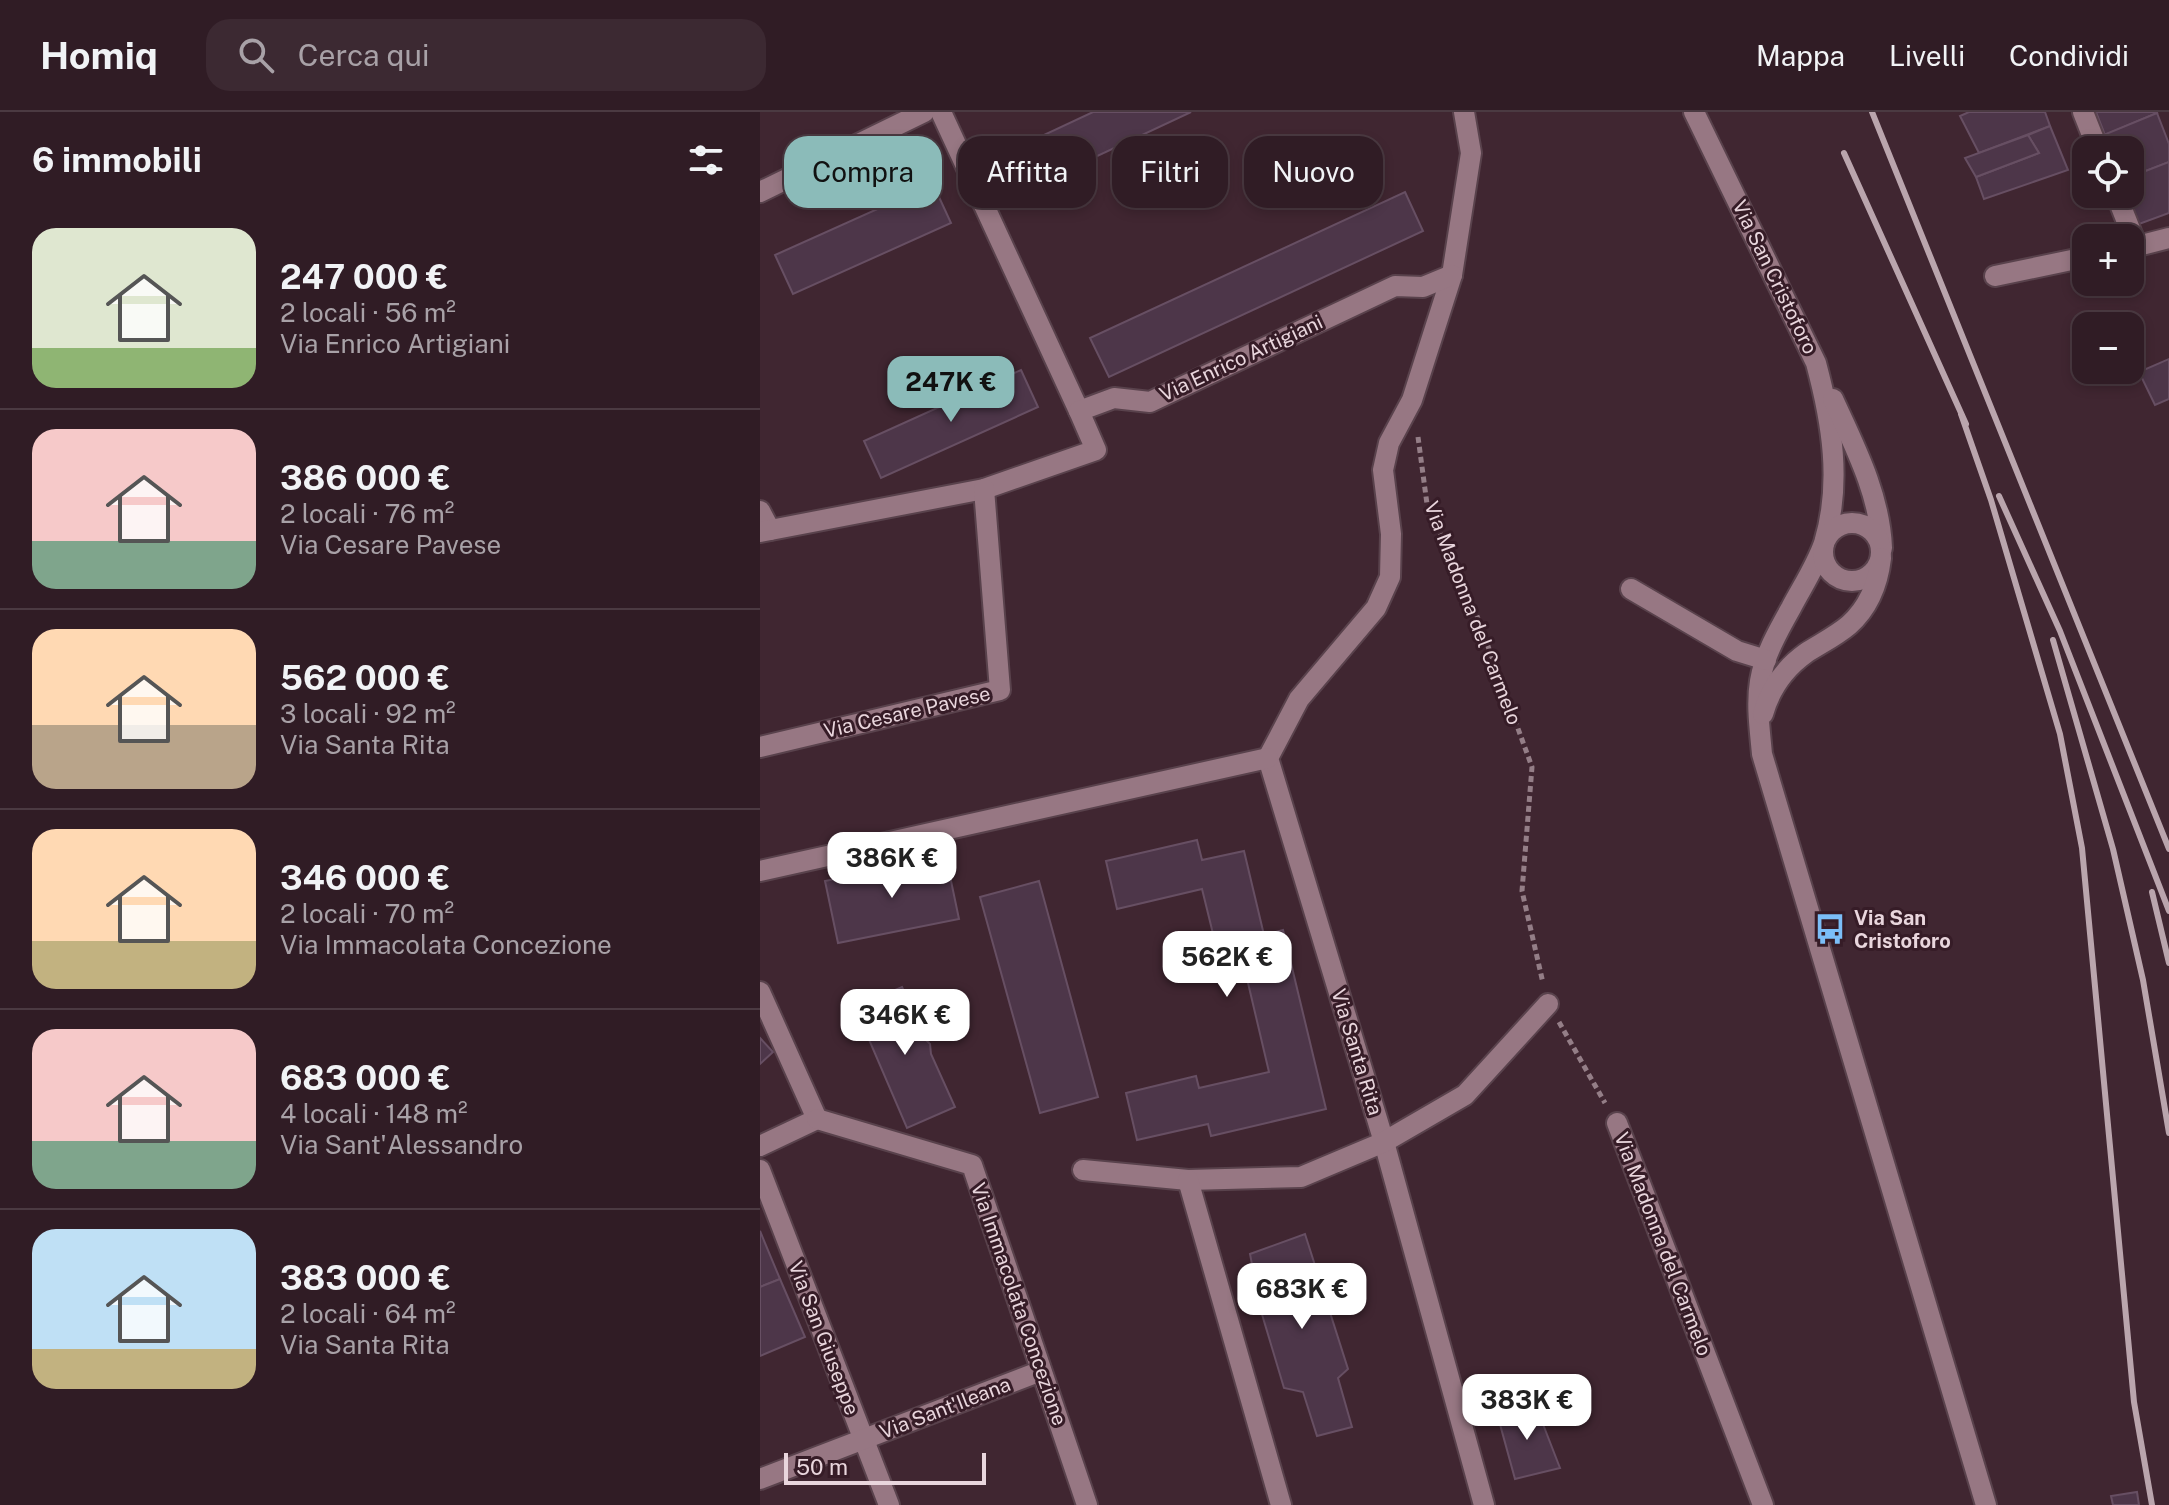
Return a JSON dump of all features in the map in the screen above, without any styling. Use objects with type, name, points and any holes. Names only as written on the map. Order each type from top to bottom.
[{"type":"street","points":[[760,192],[924,112]]},
{"type":"street","points":[[760,511],[765,531],[984,489],[1096,450],[941,112]]},
{"type":"street","points":[[760,871],[1268,758],[1299,699],[1376,608],[1390,577],[1391,534],[1383,470],[1389,443],[1412,400],[1452,275],[1471,153],[1464,112]]},
{"type":"street","name":"Via San Cristoforo","points":[[1694,112],[1816,363],[1827,404],[1835,468],[1832,500],[1823,546],[1766,660],[1759,682],[1762,754],[1986,1505]]},
{"type":"street","points":[[2083,112],[2092,136]]},
{"type":"street","points":[[2144,244],[2169,238]]},
{"type":"street","points":[[1995,276],[2072,260]]},
{"type":"street","name":"Via Enrico Artigiani","points":[[1079,411],[1114,398],[1150,402],[1395,286],[1423,287],[1452,275]]},
{"type":"street","points":[[1760,731],[1766,703],[1780,678],[1804,655],[1838,633],[1860,612],[1875,588],[1881,553],[1880,521],[1873,492],[1816,363]]},
{"type":"street","name":"Via Cesare Pavese","points":[[760,747],[1000,690],[984,489]]},
{"type":"street","points":[[1858,523],[1874,532],[1881,553],[1877,567],[1862,580],[1841,580],[1826,566],[1822,556],[1826,537],[1832,530],[1840,525],[1858,523]]},
{"type":"street","points":[[1631,589],[1737,651],[1766,660]]},
{"type":"street","name":"Via Santa Rita","points":[[1268,758],[1384,1142],[1484,1505]]},
{"type":"street","points":[[760,992],[817,1119],[760,1146]]},
{"type":"street","points":[[1083,1170],[1188,1180],[1301,1177],[1384,1142],[1465,1095],[1548,1004]]},
{"type":"street","name":"Via Immacolata Concezione","points":[[817,1119],[972,1165],[1087,1505]]},
{"type":"street","name":"Via Madonna del Carmelo","points":[[1617,1123],[1763,1505]]},
{"type":"street","name":"Via San Giuseppe","points":[[760,1170],[889,1505]]},
{"type":"street","points":[[1188,1180],[1281,1505]]},
{"type":"street","name":"Via Sant'Ileana","points":[[760,1479],[1041,1371]]},
{"type":"path","name":"Via Madonna del Carmelo","points":[[1412,400],[1427,504],[1477,616],[1532,767],[1522,891],[1548,1004],[1617,1123]]},
{"type":"building","points":[[1093,112],[1191,112],[1140,136],[1112,136],[1112,149],[1096,157],[1096,136],[1042,136]]},
{"type":"building","points":[[1969,112],[2045,112],[2050,126],[1979,153],[1960,116]]},
{"type":"building","points":[[2096,112],[2156,112],[2157,113],[2105,135]]},
{"type":"building","points":[[2157,113],[2169,144],[2169,162],[2144,172],[2144,136],[2101,136]]},
{"type":"building","points":[[2050,126],[2068,170],[1984,199],[1976,177],[2039,153],[2028,135]]},
{"type":"building","points":[[2028,135],[2039,153],[1976,177],[1965,158]]},
{"type":"building","points":[[2169,162],[2169,213],[2139,224],[2132,208],[2144,208],[2144,172]]},
{"type":"building","points":[[1405,192],[1423,231],[1109,377],[1090,338],[1370,208],[1383,208],[1383,202]]},
{"type":"building","points":[[942,204],[951,223],[793,294],[775,255],[880,208],[942,208]]},
{"type":"building","points":[[2169,359],[2169,399],[2155,405],[2144,382],[2144,370]]},
{"type":"building","points":[[1021,370],[1038,407],[881,478],[864,441]]},
{"type":"building","points":[[1197,840],[1202,860],[1244,851],[1264,935],[1283,930],[1326,1109],[1211,1136],[1208,1124],[1137,1140],[1126,1093],[1196,1076],[1199,1088],[1269,1072],[1240,949],[1218,954],[1202,889],[1117,909],[1106,861]]},
{"type":"building","points":[[946,857],[959,919],[838,943],[825,881]]},
{"type":"building","points":[[1039,881],[1098,1097],[1040,1113],[980,897]]},
{"type":"building","points":[[902,987],[930,1044],[931,1054],[955,1107],[907,1128],[855,1007]]},
{"type":"building","points":[[760,1038],[773,1052],[760,1064]]},
{"type":"building","points":[[760,1231],[780,1279],[760,1287]]},
{"type":"building","points":[[1305,1234],[1348,1369],[1338,1378],[1352,1427],[1317,1436],[1303,1392],[1284,1388],[1261,1311],[1250,1254]]},
{"type":"building","points":[[780,1279],[805,1337],[760,1356],[760,1287]]},
{"type":"building","points":[[1534,1401],[1560,1468],[1515,1479],[1498,1417]]},
{"type":"building","points":[[2137,1492],[2139,1505],[2113,1505],[2111,1496]]},
{"type":"railway","points":[[1872,112],[2169,849]]},
{"type":"railway","points":[[1844,153],[1966,424]]},
{"type":"railway","points":[[1961,414],[1991,500],[2060,734],[2082,848],[2134,1402],[2152,1505]]},
{"type":"railway","points":[[1999,496],[2060,631],[2169,911]]},
{"type":"railway","points":[[2053,640],[2113,849],[2143,980],[2169,1133]]},
{"type":"railway","points":[[2152,892],[2169,963]]},
{"type":"place","name":"Via San Cristoforo","points":[[1830,929]]}]
